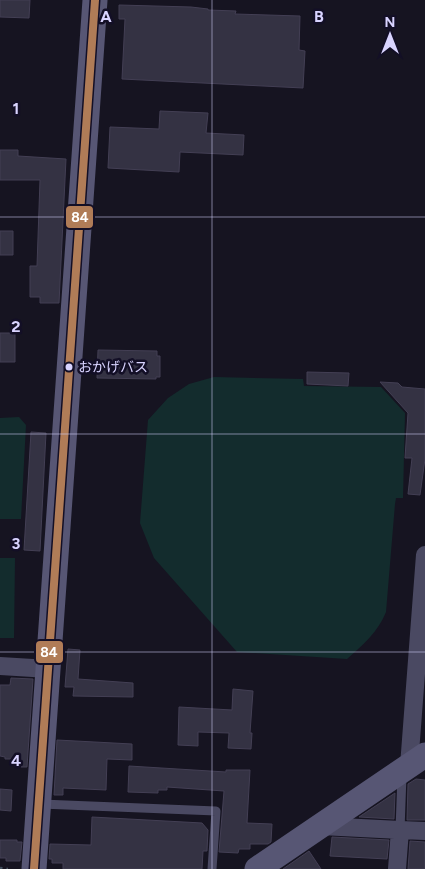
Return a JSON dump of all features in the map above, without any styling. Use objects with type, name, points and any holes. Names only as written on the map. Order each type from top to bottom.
[{"type":"main road","points":[[34,869],[95,0]]},
{"type":"main road","points":[[257,869],[415,764]]},
{"type":"street","points":[[415,764],[425,557]]},
{"type":"street","points":[[0,666],[49,668]]},
{"type":"street","points":[[320,826],[425,831]]},
{"type":"street","points":[[397,869],[400,830]]},
{"type":"lane","points":[[400,830],[415,764]]},
{"type":"lane","points":[[38,804],[216,811],[212,869]]},
{"type":"path","points":[[0,868],[8,869]]},
{"type":"green space","points":[[214,377],[303,379],[304,386],[381,387],[405,413],[403,498],[396,498],[395,504],[386,612],[374,632],[347,659],[237,652],[154,558],[140,523],[148,420],[168,398],[189,384]]},
{"type":"green space","points":[[19,417],[26,425],[21,519],[0,519],[0,418]]},
{"type":"green space","points":[[0,558],[15,558],[14,638],[0,638]]},
{"type":"building","points":[[0,0],[30,0],[29,18],[0,17]]},
{"type":"building","points":[[119,5],[191,7],[236,11],[235,14],[300,16],[299,50],[305,51],[303,88],[122,79],[125,19],[119,19]]},
{"type":"building","points":[[160,111],[208,113],[206,133],[244,135],[243,155],[180,152],[179,172],[108,168],[110,127],[159,129]]},
{"type":"building","points":[[0,150],[18,150],[18,156],[66,159],[59,303],[40,303],[40,297],[30,297],[30,266],[37,266],[40,180],[0,180]]},
{"type":"building","points":[[0,231],[13,231],[13,255],[0,255]]},
{"type":"building","points":[[0,333],[15,333],[15,362],[0,362]]},
{"type":"building","points":[[98,350],[157,351],[157,356],[160,356],[160,377],[156,377],[156,379],[97,378]]},
{"type":"building","points":[[307,372],[349,373],[348,386],[307,384]]},
{"type":"building","points":[[380,382],[398,383],[402,387],[425,389],[425,459],[420,495],[408,494],[412,458],[405,458],[408,413]]},
{"type":"building","points":[[31,432],[46,433],[40,551],[24,550]]},
{"type":"building","points":[[68,649],[80,650],[78,679],[133,683],[133,697],[73,696],[74,687],[65,687]]},
{"type":"building","points":[[11,678],[33,679],[27,767],[15,767],[15,759],[5,759],[5,757],[0,756],[0,685],[10,685]]},
{"type":"building","points":[[233,689],[253,691],[250,733],[252,733],[251,749],[228,748],[229,733],[198,732],[198,746],[178,745],[179,707],[232,710]]},
{"type":"building","points":[[57,740],[132,744],[132,760],[107,759],[106,790],[63,788],[63,795],[54,795]]},
{"type":"building","points":[[129,766],[226,772],[226,770],[250,770],[247,823],[272,824],[271,842],[268,844],[250,844],[250,849],[239,849],[238,853],[219,852],[224,791],[167,787],[167,790],[158,790],[158,793],[128,792]]},
{"type":"building","points":[[416,779],[425,780],[425,820],[407,820],[408,784]]},
{"type":"building","points":[[0,789],[12,790],[11,811],[0,810]]},
{"type":"building","points":[[395,793],[394,819],[359,817]]},
{"type":"building","points":[[92,817],[202,823],[208,830],[207,851],[203,851],[202,869],[63,869],[63,863],[52,863],[52,859],[49,859],[50,844],[91,845]]},
{"type":"building","points":[[332,837],[389,840],[387,859],[330,856]]},
{"type":"building","points":[[0,840],[17,840],[17,842],[22,842],[20,861],[6,861],[6,858],[0,858]]},
{"type":"building","points":[[410,841],[425,842],[425,869],[408,869]]},
{"type":"building","points":[[309,851],[321,869],[283,869]]},
{"type":"transit line","name":"84","points":[[34,869],[95,0]]},
{"type":"place","name":"おかげバス","points":[[69,367]]}]
